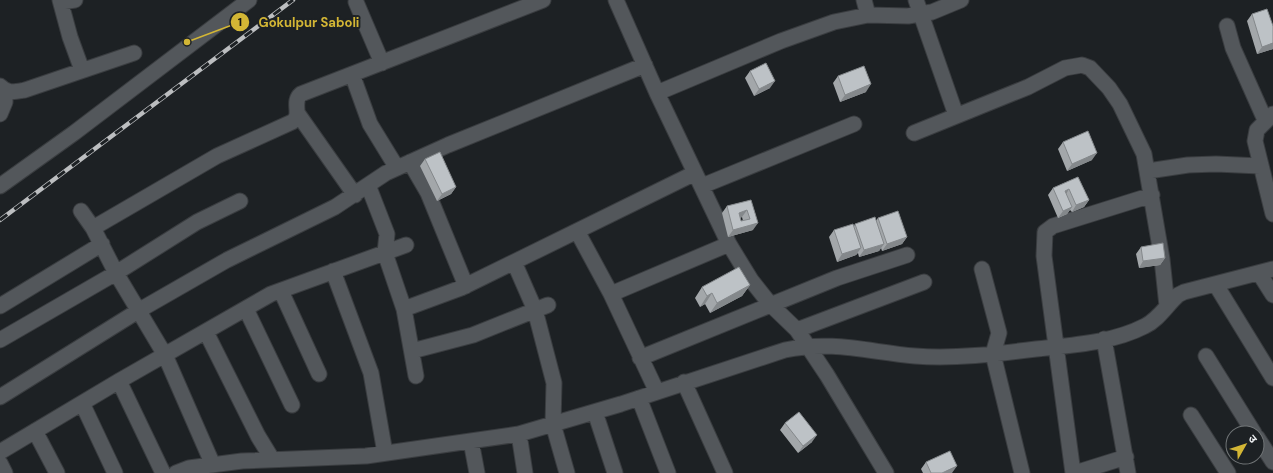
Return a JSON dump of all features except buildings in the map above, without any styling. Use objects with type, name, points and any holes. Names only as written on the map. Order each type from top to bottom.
[{"type":"street","points":[[0,186],[74,133],[249,0]]},
{"type":"street","points":[[355,195],[298,114],[296,101],[297,97],[301,94],[543,0]]},
{"type":"street","points":[[616,0],[657,93],[729,244],[751,280],[770,304],[797,330],[886,473]]},
{"type":"street","points":[[864,0],[868,16]]},
{"type":"street","points":[[918,7],[932,12],[961,0]]},
{"type":"street","points":[[65,1],[70,36],[82,70]]},
{"type":"street","points":[[356,2],[382,63]]},
{"type":"street","points":[[657,93],[781,41],[834,22],[868,16],[908,16],[918,7]]},
{"type":"street","points":[[918,7],[956,116]]},
{"type":"street","points":[[1227,26],[1233,48],[1269,117],[1257,130],[1255,141],[1273,214]]},
{"type":"street","points":[[0,114],[5,102],[3,89],[11,92],[24,90],[134,53]]},
{"type":"street","points":[[0,397],[138,311],[227,260],[335,208],[368,185],[403,165],[645,65]]},
{"type":"street","points":[[914,133],[1028,87],[1065,68],[1082,65],[1090,68],[1100,77],[1120,104],[1144,154],[1152,195],[1167,306]]},
{"type":"street","points":[[352,74],[370,124],[428,193],[466,286]]},
{"type":"street","points":[[93,228],[217,156],[296,120],[298,114]]},
{"type":"street","points":[[404,309],[466,286],[577,232],[699,180],[854,124]]},
{"type":"street","points":[[1148,171],[1188,165],[1216,164],[1260,166]]},
{"type":"street","points":[[368,185],[387,234],[385,253],[404,309],[416,376]]},
{"type":"street","points":[[1126,457],[1074,473],[1044,256],[1045,232],[1053,226],[1152,195]]},
{"type":"street","points":[[0,340],[116,273],[197,222],[240,201]]},
{"type":"street","points":[[80,211],[93,228],[116,273],[165,355],[213,465]]},
{"type":"street","points":[[577,232],[611,294],[657,392]]},
{"type":"street","points":[[0,306],[102,244]]},
{"type":"street","points":[[611,294],[729,244]]},
{"type":"street","points":[[0,452],[119,381],[246,309],[281,291],[406,245]]},
{"type":"street","points":[[640,358],[837,278],[907,255]]},
{"type":"street","points":[[514,262],[541,307],[554,383],[553,424],[567,473]]},
{"type":"street","points":[[982,269],[999,332],[993,354],[1022,473]]},
{"type":"street","points":[[176,473],[189,468],[272,459],[366,456],[519,434],[595,412],[785,350],[807,345],[824,345],[916,356],[993,354],[1057,347],[1126,335],[1147,325],[1178,295],[1184,292],[1266,271],[1273,295]]},
{"type":"street","points":[[334,272],[371,373],[386,453]]},
{"type":"street","points":[[797,330],[924,282]]},
{"type":"street","points":[[1216,285],[1273,378]]},
{"type":"street","points":[[281,291],[319,374]]},
{"type":"street","points":[[412,351],[473,335],[541,307]]},
{"type":"street","points":[[246,309],[292,405]]},
{"type":"street","points":[[206,332],[258,436],[272,459]]},
{"type":"street","points":[[1104,339],[1128,473]]},
{"type":"street","points":[[1206,356],[1249,425]]},
{"type":"street","points":[[119,381],[163,473]]},
{"type":"street","points":[[684,382],[725,473]]},
{"type":"street","points":[[639,398],[668,473]]},
{"type":"street","points":[[82,403],[115,473]]},
{"type":"street","points":[[595,412],[615,473]]},
{"type":"street","points":[[1191,415],[1228,473]]},
{"type":"street","points":[[35,431],[57,473]]},
{"type":"street","points":[[519,434],[526,473]]},
{"type":"street","points":[[471,441],[477,473]]},
{"type":"street","points":[[1265,450],[1273,462]]},
{"type":"street","points":[[0,463],[5,473]]},
{"type":"railway","points":[[0,220],[293,0]]},
{"type":"place","name":"Gokulpur Saboli","points":[[187,42]]}]
